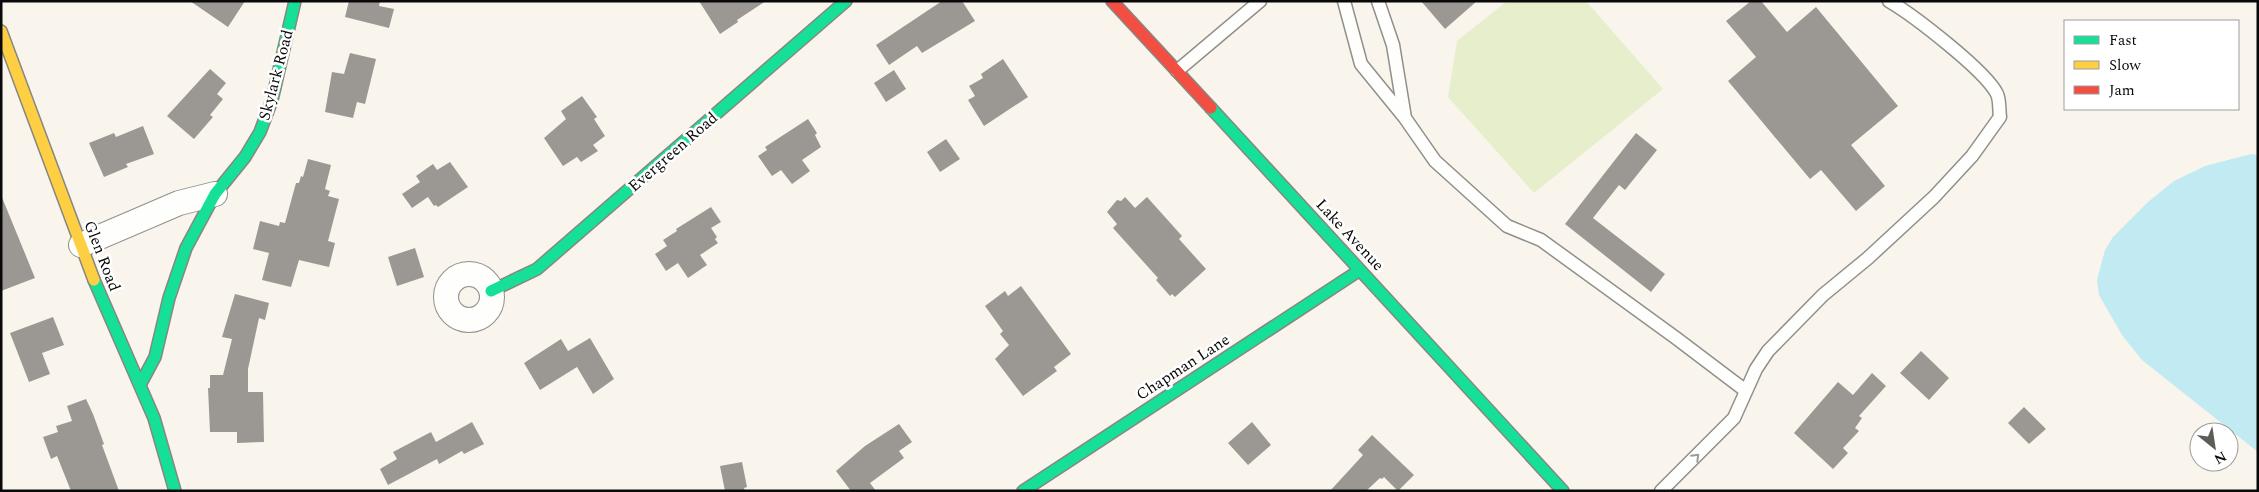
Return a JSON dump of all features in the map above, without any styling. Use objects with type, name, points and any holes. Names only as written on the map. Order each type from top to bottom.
[{"type":"street","name":"Skylark Road","points":[[140,385],[155,357],[168,298],[186,248],[215,194],[245,157],[260,132],[272,100],[295,1]]},
{"type":"street","name":"Evergreen Road","points":[[491,291],[537,269],[846,1]]},
{"type":"street","name":"Lake Avenue","points":[[1112,1],[1563,491]]},
{"type":"street","name":"Glen Road","points":[[1,31],[80,244],[107,312],[154,418],[175,491]]},
{"type":"street","points":[[80,244],[179,203],[215,194]]},
{"type":"street","name":"Chapman Lane","points":[[1023,491],[1360,270]]},
{"type":"lane","points":[[1177,72],[1260,1]]},
{"type":"lane","points":[[1344,1],[1361,64],[1405,118],[1435,161],[1508,226],[1541,240],[1746,391]]},
{"type":"lane","points":[[1378,1],[1393,45],[1405,118]]},
{"type":"lane","points":[[1661,491],[1734,418],[1756,369],[1768,351],[1823,296],[1868,258],[1934,197],[1972,156],[2000,117],[1997,95],[1982,76],[1944,42],[1889,1]]},
{"type":"green space","points":[[1507,1],[1586,1],[1663,89],[1534,193],[1448,97],[1457,41]]},
{"type":"water","points":[[2251,154],[2258,155],[2258,452],[2239,437],[2239,422],[2220,422],[2142,360],[2122,335],[2099,295],[2097,280],[2105,250],[2113,237],[2148,202],[2174,181],[2205,166]]},
{"type":"building","points":[[190,1],[245,1],[228,27]]},
{"type":"building","points":[[349,1],[380,1],[379,6],[394,9],[389,28],[345,17]]},
{"type":"building","points":[[699,1],[766,1],[720,34]]},
{"type":"building","points":[[942,1],[962,1],[975,21],[922,53],[917,46],[889,65],[876,45]]},
{"type":"building","points":[[1421,1],[1477,1],[1445,29]]},
{"type":"building","points":[[1751,1],[1761,1],[1787,32],[1816,7],[1898,106],[1851,145],[1885,186],[1856,211],[1821,170],[1810,179],[1728,81],[1756,57],[1726,21]]},
{"type":"building","points":[[350,53],[376,59],[365,104],[357,102],[353,118],[325,112],[332,72],[344,74]]},
{"type":"building","points":[[1003,59],[1028,97],[984,126],[968,100],[975,96],[969,86],[983,78],[981,74]]},
{"type":"building","points":[[210,69],[226,83],[217,94],[223,99],[210,115],[213,117],[194,139],[167,116]]},
{"type":"building","points":[[894,70],[906,89],[886,102],[874,83]]},
{"type":"building","points":[[582,96],[597,117],[594,119],[605,136],[593,145],[598,151],[581,162],[577,157],[563,166],[544,138],[566,119],[561,111]]},
{"type":"building","points":[[808,119],[817,133],[815,135],[821,147],[802,160],[810,171],[792,184],[781,170],[772,176],[758,156],[767,150],[765,147]]},
{"type":"building","points":[[143,126],[154,154],[126,164],[128,167],[104,177],[89,143],[114,133],[116,137]]},
{"type":"building","points":[[1636,133],[1657,150],[1625,190],[1619,185],[1593,218],[1665,274],[1651,292],[1565,224]]},
{"type":"building","points":[[946,139],[960,159],[940,172],[927,152]]},
{"type":"building","points":[[308,159],[331,165],[325,189],[330,191],[328,196],[339,199],[328,241],[335,243],[329,267],[299,260],[291,287],[262,280],[269,253],[253,249],[260,221],[279,226],[280,222],[285,223],[296,183],[299,183],[301,176],[303,177]]},
{"type":"building","points":[[450,162],[468,187],[438,207],[434,206],[428,197],[412,208],[402,194],[420,182],[416,176],[433,164],[437,170]]},
{"type":"building","points":[[1,195],[35,278],[1,291]]},
{"type":"building","points":[[1125,197],[1135,208],[1147,197],[1182,236],[1179,239],[1206,269],[1175,297],[1172,294],[1170,296],[1156,280],[1158,278],[1113,228],[1117,224],[1107,212],[1117,200],[1121,201]]},
{"type":"building","points":[[711,207],[721,222],[711,228],[717,237],[715,239],[718,243],[700,255],[707,265],[688,278],[678,263],[666,271],[655,254],[667,246],[663,240],[677,231],[676,229]]},
{"type":"building","points":[[415,248],[424,277],[397,286],[388,257]]},
{"type":"building","points":[[1021,286],[1071,354],[1054,367],[1057,371],[1023,396],[995,359],[1009,345],[1000,334],[1003,331],[985,306],[1005,291],[1008,296]]},
{"type":"building","points":[[235,294],[269,303],[265,320],[259,318],[248,369],[248,392],[263,392],[264,442],[237,443],[237,432],[210,432],[208,388],[210,388],[210,375],[223,375],[232,339],[222,337]]},
{"type":"building","points":[[53,317],[64,345],[42,353],[50,374],[29,382],[10,333]]},
{"type":"building","points":[[590,338],[614,379],[593,394],[577,367],[540,390],[524,363],[561,339],[568,351]]},
{"type":"building","points":[[1921,351],[1949,378],[1929,400],[1900,373]]},
{"type":"building","points":[[1872,373],[1886,386],[1859,416],[1862,418],[1855,428],[1859,431],[1843,448],[1848,453],[1833,469],[1794,433],[1838,382],[1853,395]]},
{"type":"building","points":[[86,399],[104,444],[102,445],[119,491],[71,491],[57,456],[51,459],[43,437],[58,432],[56,426],[72,421],[67,406]]},
{"type":"building","points":[[2024,407],[2046,429],[2029,444],[2008,423]]},
{"type":"building","points":[[472,422],[484,444],[464,454],[462,451],[439,464],[437,459],[388,485],[380,469],[397,459],[393,452],[431,432],[436,442]]},
{"type":"building","points":[[1252,422],[1271,445],[1248,465],[1228,443]]},
{"type":"building","points":[[899,424],[912,442],[899,451],[904,458],[870,483],[876,491],[851,491],[836,471],[865,446]]},
{"type":"building","points":[[1372,435],[1414,475],[1398,491],[1384,477],[1380,478],[1366,491],[1330,491],[1363,455],[1358,450]]},
{"type":"building","points":[[742,462],[747,487],[744,488],[745,491],[725,491],[720,466]]},
{"type":"traffic: fast","points":[[140,385],[155,357],[169,298],[186,248],[215,194],[245,157],[260,132],[272,100],[295,1]]},
{"type":"traffic: fast","points":[[491,291],[537,269],[846,1]]},
{"type":"traffic: fast","points":[[1211,108],[1563,491]]},
{"type":"traffic: fast","points":[[1023,491],[1360,270]]},
{"type":"traffic: fast","points":[[94,280],[154,418],[175,491]]},
{"type":"traffic: slow","points":[[1,31],[94,280]]},
{"type":"traffic: jam","points":[[1112,1],[1211,108]]}]
